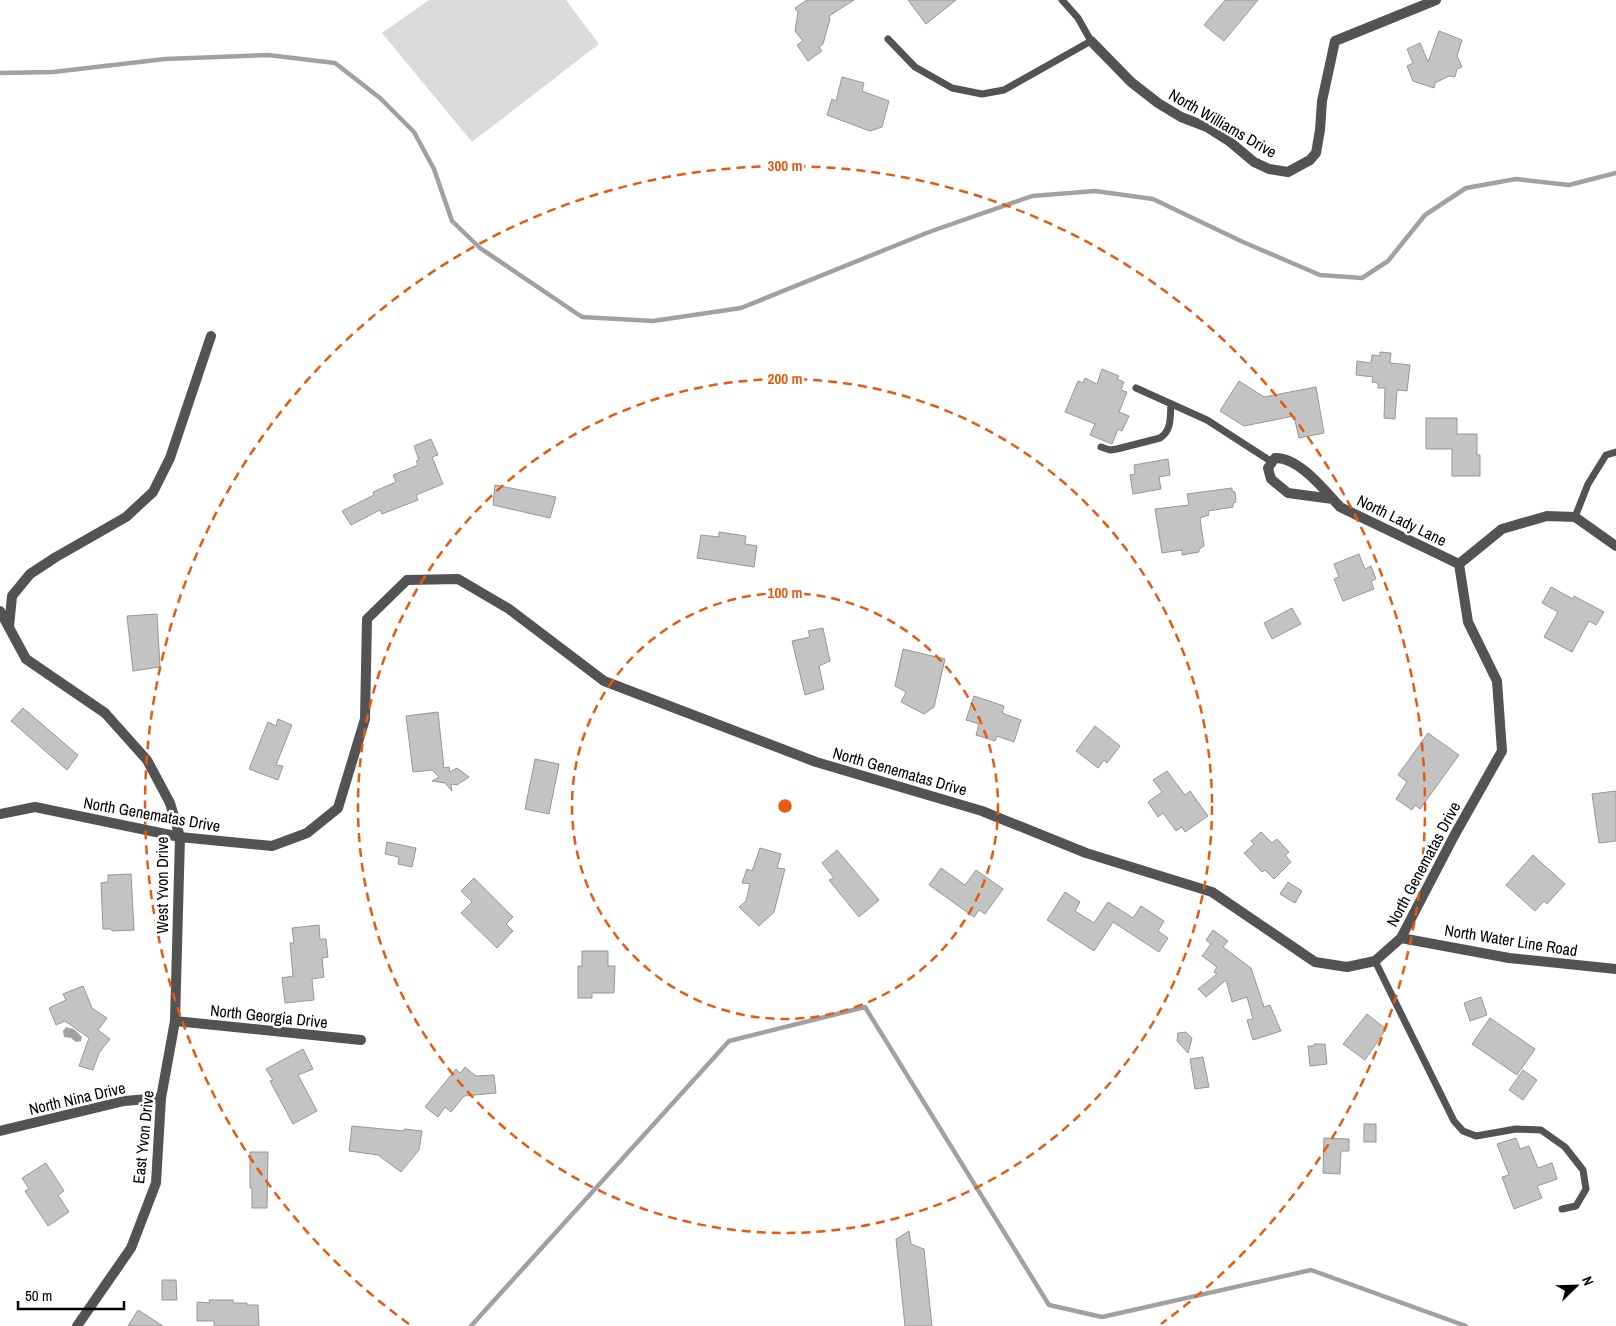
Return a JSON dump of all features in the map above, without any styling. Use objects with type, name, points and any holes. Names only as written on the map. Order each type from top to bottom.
[{"type":"street","name":"North Williams Drive","points":[[1091,41],[1131,82],[1158,103],[1180,117],[1207,127],[1228,140],[1254,162],[1269,169],[1288,172],[1310,160],[1316,153],[1322,101],[1335,41],[1436,0]]},
{"type":"street","points":[[9,627],[12,596],[30,574],[126,517],[153,492],[170,458],[211,336]]},
{"type":"street","name":"North Lady Lane","points":[[1333,499],[1288,493],[1271,479],[1268,468],[1275,458],[1283,458],[1296,463],[1333,499],[1340,506],[1459,564]]},
{"type":"street","points":[[1459,564],[1502,529],[1547,516],[1575,518],[1616,546]]},
{"type":"street","name":"North Genematas Drive","points":[[0,814],[35,807],[180,837],[272,846],[306,833],[338,808],[366,719],[367,619],[407,580],[458,579],[509,609],[604,681],[816,762],[982,811],[1086,853],[1212,892],[1315,962],[1348,967],[1375,961],[1401,938],[1454,836],[1502,751],[1497,681],[1468,622],[1459,564]]},
{"type":"street","name":"West Yvon Drive","points":[[0,611],[26,659],[106,714],[147,760],[170,803],[180,837],[174,1021]]},
{"type":"street","name":"North Water Line Road","points":[[1401,938],[1509,958],[1616,970]]},
{"type":"street","name":"North Georgia Drive","points":[[174,1021],[361,1040]]},
{"type":"street","name":"East Yvon Drive","points":[[77,1326],[131,1248],[156,1183],[161,1098],[174,1021]]},
{"type":"street","name":"North Nina Drive","points":[[0,1131],[124,1101],[161,1098]]},
{"type":"lane","points":[[888,39],[915,67],[952,88],[982,94],[1004,90],[1091,41],[1078,18],[1062,0]]},
{"type":"lane","points":[[1136,388],[1207,420],[1272,462]]},
{"type":"lane","points":[[1101,447],[1110,450],[1117,449],[1160,438],[1169,429],[1171,404]]},
{"type":"lane","points":[[1575,518],[1588,484],[1606,455],[1616,452]]},
{"type":"lane","points":[[1375,961],[1454,1121],[1463,1131],[1476,1136],[1516,1129],[1541,1130],[1565,1148],[1582,1170],[1586,1189],[1576,1206],[1562,1209]]},
{"type":"shaded area","points":[[429,0],[566,0],[599,44],[472,142],[382,33]]},
{"type":"shaded area","points":[[66,1027],[74,1029],[82,1037],[81,1041],[76,1042],[71,1038],[64,1037],[63,1031]]},
{"type":"building","points":[[807,0],[854,0],[829,16],[830,19],[823,44],[819,47],[822,51],[808,61],[797,45],[803,41],[795,31],[798,12],[795,8]]},
{"type":"building","points":[[908,0],[956,0],[926,24]]},
{"type":"building","points":[[1225,0],[1258,0],[1224,41],[1204,25]]},
{"type":"building","points":[[1439,31],[1462,40],[1457,56],[1462,67],[1457,69],[1455,77],[1449,76],[1435,83],[1434,88],[1413,81],[1407,66],[1413,63],[1407,49],[1420,43],[1428,62]]},
{"type":"building","points":[[842,77],[864,83],[862,91],[889,101],[882,127],[870,131],[827,115],[832,99],[836,101]]},
{"type":"building","points":[[1380,352],[1391,353],[1390,363],[1410,365],[1407,391],[1397,390],[1395,419],[1384,418],[1385,388],[1378,388],[1378,383],[1372,382],[1373,377],[1356,375],[1357,361],[1371,363],[1372,355],[1380,356]]},
{"type":"building","points":[[1102,369],[1119,376],[1117,379],[1124,382],[1121,390],[1127,392],[1119,412],[1129,416],[1122,431],[1118,429],[1112,444],[1090,435],[1095,424],[1065,412],[1078,381],[1083,383],[1085,378],[1097,384]]},
{"type":"building","points":[[1239,381],[1264,397],[1316,387],[1324,433],[1299,438],[1294,416],[1244,426],[1220,411]]},
{"type":"building","points":[[1426,418],[1457,418],[1457,434],[1477,434],[1480,476],[1452,476],[1452,449],[1426,449]]},
{"type":"building","points":[[431,439],[438,455],[432,457],[443,484],[416,495],[418,500],[382,514],[380,510],[351,525],[342,511],[374,495],[373,492],[396,482],[393,475],[418,465],[416,461],[419,460],[414,446]]},
{"type":"building","points":[[1168,459],[1170,475],[1159,477],[1161,489],[1133,494],[1130,475],[1135,474],[1134,465]]},
{"type":"building","points":[[495,485],[556,497],[550,518],[493,505]]},
{"type":"building","points":[[1232,488],[1232,491],[1235,492],[1236,502],[1233,503],[1233,507],[1208,511],[1209,515],[1200,518],[1204,546],[1199,549],[1199,552],[1182,555],[1182,550],[1162,553],[1155,509],[1189,505],[1187,494]]},
{"type":"building","points":[[719,532],[746,536],[745,544],[757,546],[754,567],[697,558],[701,535],[719,537]]},
{"type":"building","points":[[1359,554],[1365,569],[1371,566],[1376,579],[1371,581],[1374,589],[1343,601],[1334,579],[1339,577],[1334,564]]},
{"type":"building","points":[[1551,587],[1573,599],[1574,596],[1604,612],[1596,625],[1589,621],[1572,652],[1544,637],[1558,612],[1542,603]]},
{"type":"building","points":[[1292,608],[1301,624],[1272,639],[1264,623]]},
{"type":"building","points":[[157,614],[160,667],[133,671],[127,616]]},
{"type":"building","points":[[823,628],[830,661],[819,666],[824,689],[805,695],[792,641],[810,637],[808,631]]},
{"type":"building","points":[[903,649],[945,659],[934,707],[924,714],[901,702],[906,692],[895,686]]},
{"type":"building","points":[[974,696],[1004,706],[1002,713],[1021,720],[1014,742],[997,736],[995,741],[976,735],[979,724],[966,720]]},
{"type":"building","points":[[23,708],[78,755],[67,770],[11,721]]},
{"type":"building","points":[[438,712],[444,768],[449,767],[450,772],[457,768],[469,777],[457,785],[451,784],[452,791],[445,783],[432,781],[439,777],[432,770],[413,772],[406,716]]},
{"type":"building","points":[[278,719],[292,725],[276,765],[283,766],[278,780],[249,769],[268,722],[276,726]]},
{"type":"building","points":[[1095,726],[1120,746],[1107,763],[1104,760],[1098,768],[1076,751]]},
{"type":"building","points":[[1428,733],[1459,755],[1420,809],[1415,805],[1412,810],[1396,799],[1407,782],[1398,775]]},
{"type":"building","points":[[535,759],[559,764],[549,814],[525,809]]},
{"type":"building","points":[[1167,771],[1185,795],[1190,791],[1208,816],[1185,832],[1182,827],[1176,831],[1163,813],[1158,817],[1148,802],[1162,792],[1153,780]]},
{"type":"building","points":[[1616,791],[1616,841],[1599,843],[1592,794]]},
{"type":"building","points":[[1261,832],[1272,843],[1277,839],[1289,852],[1285,855],[1291,862],[1274,879],[1265,870],[1262,872],[1244,853],[1254,844],[1251,841]]},
{"type":"building","points":[[387,842],[416,848],[412,867],[398,864],[399,857],[385,854]]},
{"type":"building","points":[[760,848],[781,854],[777,868],[785,869],[774,912],[759,926],[739,907],[746,901],[750,884],[742,883],[747,869],[752,871]]},
{"type":"building","points":[[837,850],[879,900],[859,917],[829,880],[834,878],[822,863]]},
{"type":"building","points":[[1533,855],[1565,884],[1547,904],[1544,901],[1535,911],[1506,885]]},
{"type":"building","points":[[941,868],[965,885],[976,870],[1003,889],[985,914],[979,910],[974,917],[929,885]]},
{"type":"building","points":[[131,874],[134,930],[112,931],[111,929],[103,929],[101,883],[108,882],[108,875]]},
{"type":"building","points":[[474,878],[513,917],[506,924],[513,931],[497,948],[461,913],[472,902],[461,891]]},
{"type":"building","points":[[1288,882],[1302,891],[1295,903],[1280,894]]},
{"type":"building","points":[[1065,892],[1080,902],[1075,911],[1094,923],[1108,902],[1133,918],[1141,906],[1164,921],[1158,931],[1168,938],[1159,952],[1113,922],[1094,951],[1047,920]]},
{"type":"building","points":[[319,925],[320,939],[326,939],[328,957],[322,958],[324,977],[312,979],[314,1000],[285,1003],[282,978],[293,976],[290,943],[294,943],[292,928]]},
{"type":"building","points":[[1213,930],[1228,941],[1223,947],[1251,968],[1264,1007],[1270,1005],[1281,1031],[1253,1040],[1247,1020],[1253,1019],[1247,997],[1232,1002],[1226,980],[1206,997],[1198,989],[1217,974],[1214,972],[1217,967],[1202,956],[1211,944],[1206,940]]},
{"type":"building","points":[[582,951],[608,951],[608,966],[615,966],[614,993],[592,993],[592,998],[578,998],[578,966],[582,966]]},
{"type":"building","points":[[83,986],[92,1008],[107,1018],[98,1030],[110,1039],[99,1053],[93,1070],[79,1066],[89,1038],[65,1021],[56,1025],[49,1008],[66,1000],[63,994]]},
{"type":"building","points":[[1481,997],[1487,1015],[1470,1021],[1464,1003]]},
{"type":"building","points":[[1367,1014],[1386,1029],[1365,1060],[1343,1044]]},
{"type":"building","points":[[1490,1018],[1535,1049],[1517,1075],[1472,1044]]},
{"type":"building","points":[[1186,1032],[1192,1038],[1188,1053],[1177,1041],[1178,1033]]},
{"type":"building","points":[[1314,1044],[1325,1044],[1327,1064],[1310,1066],[1308,1046],[1314,1046]]},
{"type":"building","points":[[303,1049],[313,1069],[298,1075],[317,1111],[293,1124],[270,1081],[273,1080],[266,1069]]},
{"type":"building","points":[[1203,1057],[1209,1087],[1195,1089],[1190,1059]]},
{"type":"building","points":[[465,1067],[476,1076],[494,1075],[496,1093],[464,1096],[451,1112],[445,1107],[438,1117],[425,1107],[456,1069],[460,1073]]},
{"type":"building","points":[[1523,1070],[1537,1080],[1523,1100],[1509,1090]]},
{"type":"building","points":[[1364,1124],[1376,1124],[1376,1142],[1364,1142]]},
{"type":"building","points":[[352,1126],[422,1131],[419,1150],[401,1172],[378,1155],[349,1151]]},
{"type":"building","points":[[1324,1138],[1349,1139],[1349,1151],[1341,1151],[1340,1174],[1323,1173]]},
{"type":"building","points":[[1516,1138],[1520,1149],[1529,1146],[1538,1168],[1552,1163],[1557,1179],[1537,1186],[1542,1198],[1514,1209],[1502,1177],[1509,1175],[1497,1144]]},
{"type":"building","points":[[250,1152],[268,1152],[267,1208],[252,1208]]},
{"type":"building","points":[[46,1163],[64,1191],[58,1195],[69,1212],[48,1226],[25,1191],[29,1189],[22,1178]]},
{"type":"building","points":[[909,1231],[911,1244],[924,1249],[932,1326],[905,1326],[896,1239]]},
{"type":"building","points":[[162,1280],[176,1280],[177,1300],[162,1300]]},
{"type":"building","points":[[209,1300],[233,1300],[233,1303],[258,1305],[259,1326],[214,1326],[214,1321],[197,1321],[197,1302],[210,1303]]},
{"type":"building","points":[[138,1310],[163,1326],[128,1326]]},
{"type":"waterway","points":[[0,73],[53,72],[165,59],[268,55],[335,63],[380,98],[414,132],[434,169],[452,221],[480,248],[582,317],[653,321],[741,308],[929,232],[1032,196],[1095,191],[1153,199],[1243,242],[1320,275],[1362,278],[1388,261],[1425,215],[1466,188],[1516,179],[1569,185],[1616,173]]},
{"type":"waterway","points":[[471,1326],[729,1041],[865,1007],[1049,1305],[1102,1317],[1311,1270],[1466,1326]]}]
